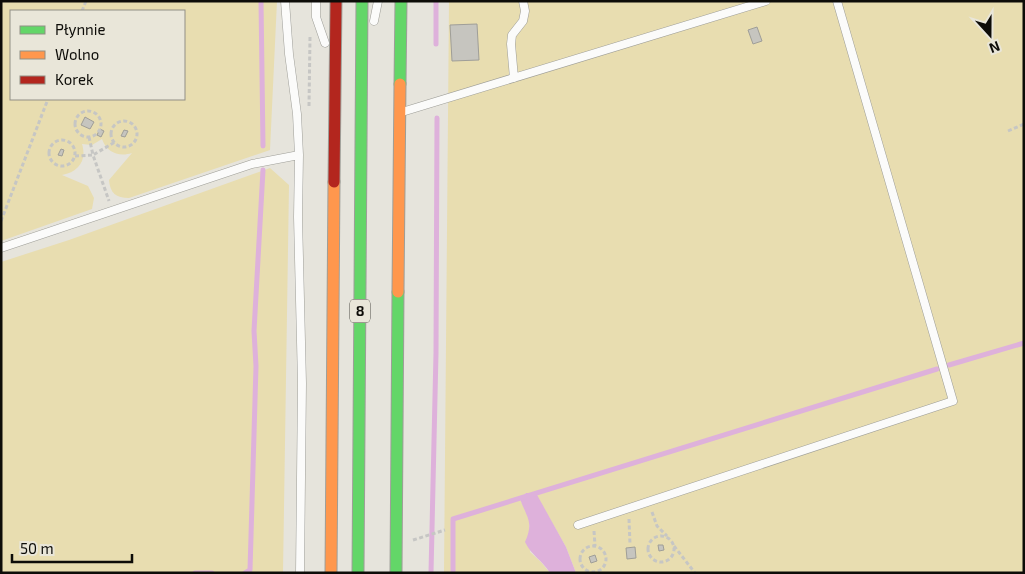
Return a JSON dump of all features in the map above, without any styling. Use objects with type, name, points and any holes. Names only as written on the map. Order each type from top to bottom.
[{"type":"main road","name":"8","points":[[331,573],[336,1]]},
{"type":"main road","name":"8","points":[[358,573],[362,1]]},
{"type":"main road","points":[[396,573],[401,1]]},
{"type":"lane","points":[[285,1],[289,54],[297,114],[299,156],[298,217],[302,383],[300,573]]},
{"type":"lane","points":[[316,1],[316,17],[324,42],[336,61]]},
{"type":"lane","points":[[362,50],[372,31],[378,1]]},
{"type":"lane","points":[[514,78],[512,35],[523,21],[525,11],[523,1]]},
{"type":"lane","points":[[400,113],[766,1]]},
{"type":"lane","points":[[578,526],[953,401],[837,1]]},
{"type":"lane","points":[[1,248],[252,164],[299,156]]},
{"type":"path","points":[[309,77],[314,77]]},
{"type":"path","points":[[1,221],[48,100]]},
{"type":"path","points":[[84,112],[97,115],[100,123],[99,131],[89,137],[81,135],[75,125],[77,116],[84,112]]},
{"type":"path","points":[[126,121],[134,125],[137,137],[133,144],[126,147],[115,142],[112,134],[114,126],[126,121]]},
{"type":"path","points":[[1008,131],[1024,124]]},
{"type":"path","points":[[89,137],[93,155],[112,211]]},
{"type":"path","points":[[64,140],[74,148],[75,156],[71,163],[59,166],[50,158],[50,150],[55,142],[64,140]]},
{"type":"path","points":[[75,156],[93,155],[115,142]]},
{"type":"path","points":[[649,502],[657,526],[695,573]]},
{"type":"path","points":[[628,509],[630,544]]},
{"type":"path","points":[[426,536],[445,530]]},
{"type":"path","points":[[662,536],[671,541],[674,552],[670,558],[666,561],[658,561],[651,557],[648,545],[654,538],[662,536]]},
{"type":"path","points":[[590,546],[599,547],[605,553],[604,565],[598,570],[587,570],[582,564],[583,551],[590,546]]},
{"type":"shaded area","points":[[1,1],[277,1],[270,150],[129,198],[114,194],[109,180],[132,153],[114,153],[107,148],[102,139],[92,145],[82,144],[83,155],[80,164],[73,171],[62,175],[88,186],[94,198],[92,209],[1,241]]},
{"type":"shaded area","points":[[449,1],[1024,1],[1024,573],[576,573],[566,547],[535,493],[526,493],[520,499],[529,518],[530,552],[550,573],[444,573]]},
{"type":"shaded area","points":[[270,168],[289,185],[283,573],[1,573],[1,262],[69,240]]},
{"type":"shaded area","points":[[526,493],[536,493],[566,547],[576,573],[550,573],[528,547],[525,542],[529,525],[520,499]]},
{"type":"building","points":[[477,24],[479,60],[452,61],[450,25]]},
{"type":"building","points":[[757,27],[762,41],[753,44],[748,30]]},
{"type":"building","points":[[85,117],[94,122],[90,129],[81,125]]},
{"type":"building","points":[[100,129],[104,131],[101,137],[97,135]]},
{"type":"building","points":[[124,130],[128,131],[125,137],[121,136]]},
{"type":"building","points":[[61,149],[64,150],[62,156],[58,155]]},
{"type":"building","points":[[658,545],[663,545],[664,550],[659,551]]},
{"type":"building","points":[[635,547],[636,558],[627,559],[626,548]]},
{"type":"building","points":[[595,555],[597,561],[591,563],[589,557]]},
{"type":"waterway","points":[[261,1],[263,146]]},
{"type":"waterway","points":[[436,1],[436,44]]},
{"type":"waterway","points":[[431,573],[436,353],[437,118]]},
{"type":"waterway","points":[[245,573],[250,570],[256,366],[254,331],[263,170]]},
{"type":"waterway","points":[[949,365],[1024,343]]},
{"type":"waterway","points":[[453,573],[453,519],[937,369]]},
{"type":"waterway","points":[[195,573],[212,573]]},
{"type":"traffic: fast","points":[[358,573],[362,1]]},
{"type":"traffic: fast","points":[[400,84],[401,1]]},
{"type":"traffic: fast","points":[[396,573],[398,292]]},
{"type":"traffic: slow","points":[[398,292],[400,84]]},
{"type":"traffic: slow","points":[[331,573],[334,182]]},
{"type":"traffic: jam","points":[[334,182],[336,1]]}]
